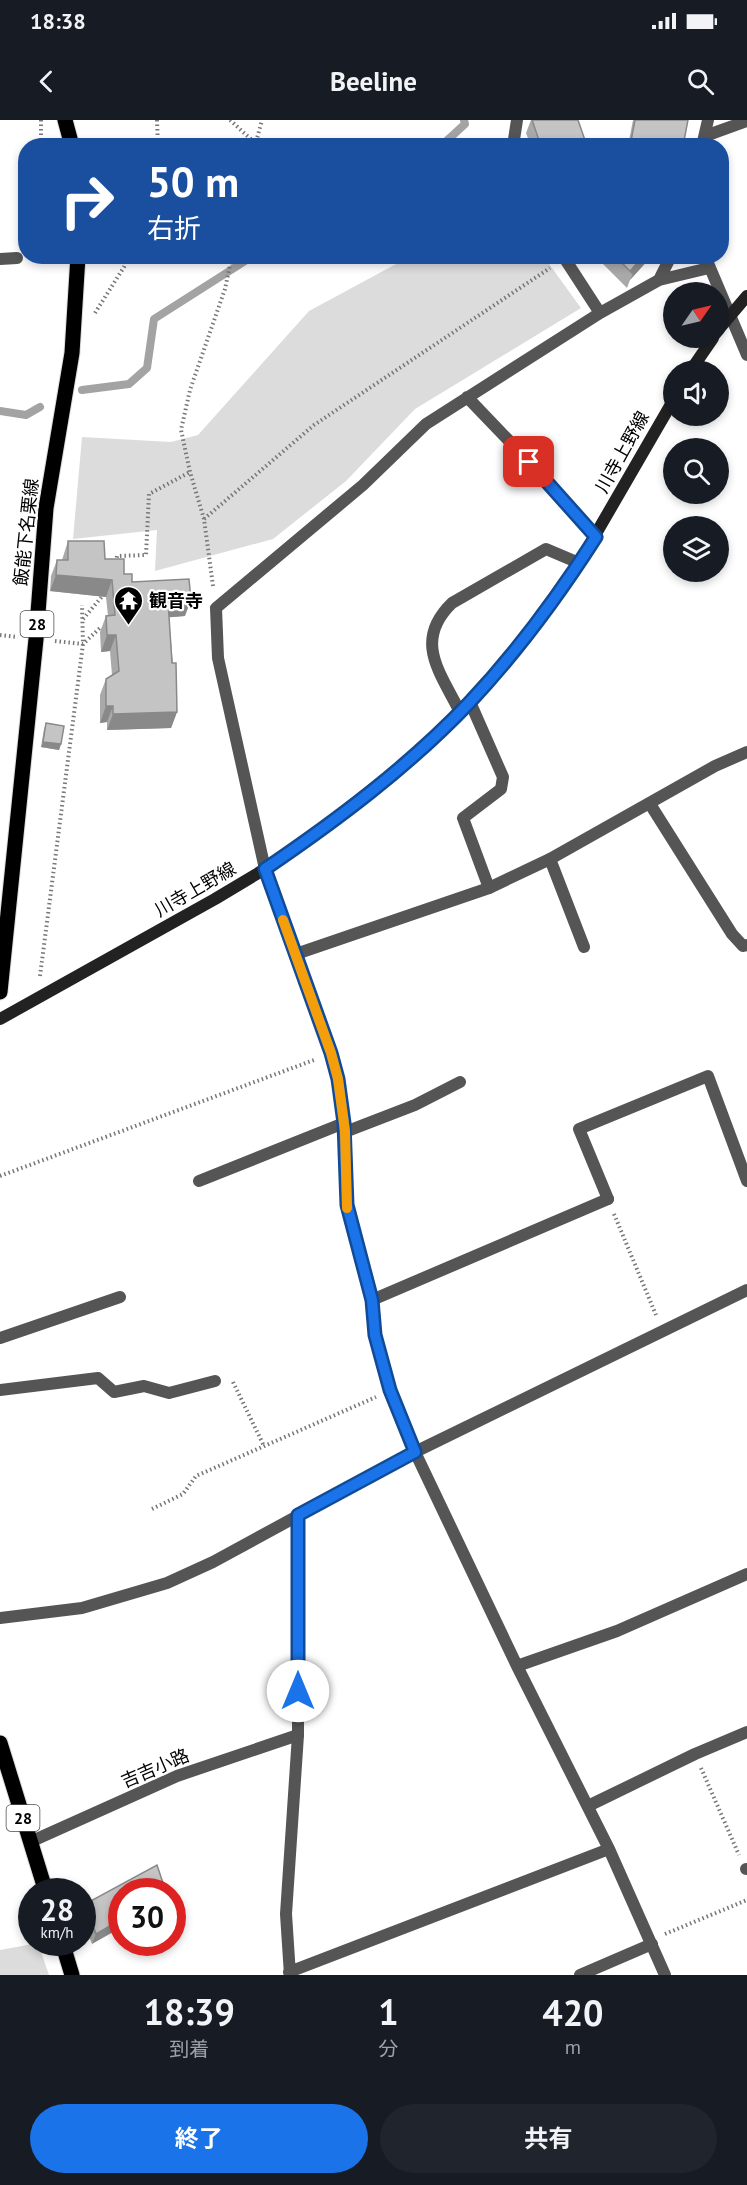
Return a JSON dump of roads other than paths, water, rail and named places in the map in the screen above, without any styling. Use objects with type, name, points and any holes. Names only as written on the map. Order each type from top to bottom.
[{"type":"main road","points":[[65,120],[70,138]]},
{"type":"main road","name":"飯能下名栗線","points":[[0,992],[36,639],[46,508],[72,353],[78,264]]},
{"type":"main road","name":"28","points":[[0,1743],[42,1878]]},
{"type":"main road","points":[[66,1956],[72,1975]]},
{"type":"street","points":[[514,138],[517,120]]},
{"type":"street","points":[[705,138],[708,120]]},
{"type":"street","points":[[710,138],[747,121]]},
{"type":"street","points":[[0,259],[17,258]]},
{"type":"street","points":[[568,264],[600,313]]},
{"type":"street","points":[[659,280],[667,264]]},
{"type":"street","points":[[665,1975],[609,1849],[517,1666],[415,1452],[390,1390],[375,1335],[372,1300],[347,1205],[344,1127],[338,1079],[331,1053],[265,869],[218,658],[216,608],[363,485],[426,424],[600,313],[659,280],[702,264]]},
{"type":"street","points":[[708,264],[747,355]]},
{"type":"street","points":[[730,314],[747,296]]},
{"type":"street","points":[[467,397],[596,537]]},
{"type":"street","name":"川寺上野線","points":[[0,1019],[265,869],[361,800],[413,757],[470,702],[525,637],[596,537],[663,418]]},
{"type":"street","points":[[460,712],[433,658],[432,632],[440,615],[452,603],[546,549],[579,563]]},
{"type":"street","points":[[470,702],[503,777],[501,789],[463,818],[489,888]]},
{"type":"street","points":[[296,954],[489,888],[550,859],[715,766],[747,752]]},
{"type":"street","points":[[650,804],[732,934],[743,946],[747,945]]},
{"type":"street","points":[[550,859],[584,947]]},
{"type":"street","points":[[372,1300],[608,1199],[579,1129],[708,1076],[747,1181]]},
{"type":"street","points":[[199,1181],[344,1127],[415,1105],[460,1082]]},
{"type":"street","points":[[0,1618],[82,1608],[166,1583],[213,1562],[415,1452],[747,1290]]},
{"type":"street","points":[[0,1338],[120,1298]]},
{"type":"street","points":[[0,1390],[98,1378],[114,1392],[144,1386],[169,1393],[215,1381]]},
{"type":"street","points":[[298,1515],[298,1735],[286,1914],[290,1974],[609,1849]]},
{"type":"street","points":[[517,1666],[617,1631],[747,1574]]},
{"type":"street","points":[[588,1806],[695,1754],[747,1732]]},
{"type":"street","name":"吉吉小路","points":[[30,1842],[177,1776],[298,1735]]},
{"type":"street","points":[[580,1975],[651,1942]]},
{"type":"waterway","points":[[450,138],[465,124],[464,120]]},
{"type":"waterway","points":[[82,390],[129,384],[147,368],[154,319],[240,264]]},
{"type":"waterway","points":[[0,411],[26,415],[40,407]]},
{"type":"place","name":"観音寺","points":[[128,626]]}]
